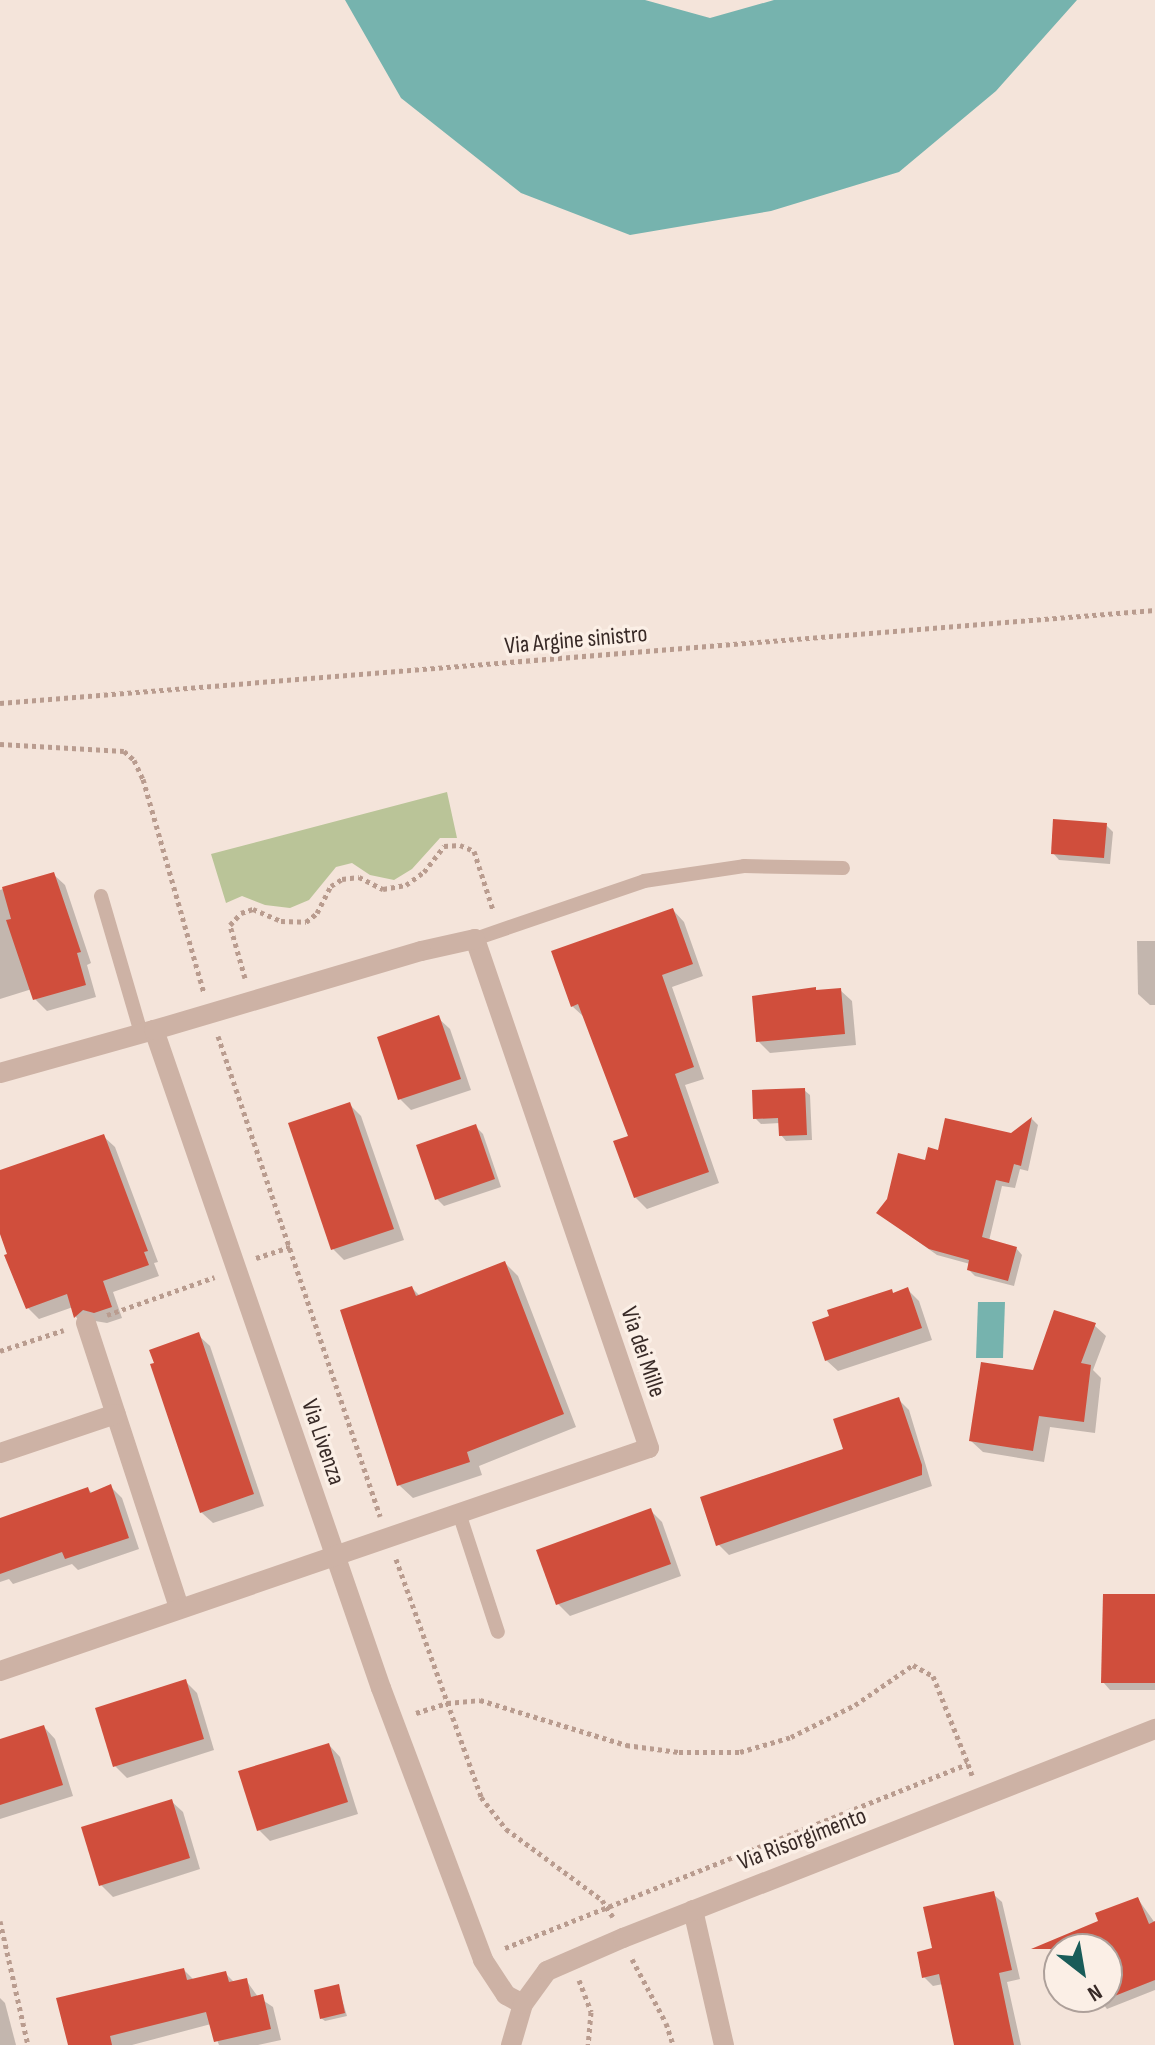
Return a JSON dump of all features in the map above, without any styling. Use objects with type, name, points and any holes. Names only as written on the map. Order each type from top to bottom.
[{"type":"street","points":[[0,1073],[421,951],[475,939]]},
{"type":"street","name":"Via dei Mille","points":[[0,1671],[334,1553],[649,1448],[475,939]]},
{"type":"street","name":"Via Livenza","points":[[148,1032],[235,1265],[334,1553],[483,1960],[506,1995],[523,2004]]},
{"type":"street","points":[[86,1323],[179,1607]]},
{"type":"street","points":[[0,1453],[116,1414]]},
{"type":"street","name":"Via Risorgimento","points":[[511,2045],[523,2004],[547,1971],[693,1910],[1155,1729]]},
{"type":"street","points":[[693,1910],[724,2045]]},
{"type":"lane","points":[[475,939],[644,881],[744,866],[843,868]]},
{"type":"lane","points":[[101,896],[148,1032]]},
{"type":"lane","points":[[459,1513],[498,1632]]},
{"type":"path","name":"Via Argine sinistro","points":[[0,703],[1155,610]]},
{"type":"path","points":[[0,744],[124,751],[134,760],[143,779],[210,1014],[388,1536],[481,1797],[506,1829],[609,1907],[673,2045]]},
{"type":"path","points":[[252,1002],[230,925],[241,913],[253,909],[281,921],[306,922],[317,913],[331,886],[342,879],[359,877],[383,889],[406,885],[424,872],[444,846],[460,845],[474,851],[498,931]]},
{"type":"path","points":[[0,1351],[221,1275],[235,1265],[290,1247]]},
{"type":"path","points":[[410,1703],[414,1714],[447,1703],[480,1700],[626,1745],[679,1752],[740,1752],[791,1737],[855,1705],[913,1665],[933,1676],[980,1797]]},
{"type":"path","points":[[492,1941],[505,1949],[968,1764]]},
{"type":"path","points":[[0,1921],[28,2045]]},
{"type":"path","points":[[571,1960],[591,2012],[588,2045]]},
{"type":"green space","points":[[447,792],[457,838],[440,838],[412,869],[394,880],[370,875],[352,863],[336,867],[309,900],[290,908],[265,905],[242,896],[226,903],[211,854]]},
{"type":"water","points":[[345,0],[645,0],[710,18],[774,0],[1077,0],[996,91],[899,172],[771,211],[630,235],[521,193],[401,98]]},
{"type":"water","points":[[978,1302],[1005,1302],[1003,1358],[976,1358]]},
{"type":"building","points":[[1053,819],[1107,823],[1104,858],[1051,854]]},
{"type":"building","points":[[54,872],[81,952],[77,953],[86,985],[33,1000],[6,920],[11,919],[2,887]]},
{"type":"building","points":[[673,908],[693,964],[662,975],[694,1067],[675,1074],[709,1172],[634,1198],[613,1141],[628,1136],[578,1004],[571,1007],[551,951]]},
{"type":"building","points":[[816,987],[816,990],[841,988],[845,1034],[756,1042],[752,996]]},
{"type":"building","points":[[439,1015],[461,1079],[398,1100],[377,1037]]},
{"type":"building","points":[[805,1088],[807,1135],[779,1136],[778,1118],[753,1119],[752,1090]]},
{"type":"building","points":[[350,1102],[394,1229],[331,1250],[288,1123]]},
{"type":"building","points":[[1032,1117],[1021,1166],[1014,1164],[1009,1183],[996,1180],[982,1237],[1017,1247],[1008,1281],[967,1270],[969,1260],[929,1249],[876,1213],[887,1199],[898,1153],[925,1160],[928,1147],[938,1150],[945,1118],[1011,1133]]},
{"type":"building","points":[[476,1124],[495,1179],[435,1200],[416,1145]]},
{"type":"building","points":[[104,1134],[148,1251],[144,1252],[149,1265],[103,1281],[112,1307],[94,1313],[83,1310],[74,1318],[67,1294],[26,1309],[4,1255],[7,1254],[0,1234],[0,1170]]},
{"type":"building","points":[[505,1261],[564,1414],[467,1452],[470,1462],[397,1486],[340,1310],[412,1286],[416,1296]]},
{"type":"building","points":[[908,1287],[922,1328],[825,1361],[812,1322],[829,1316],[827,1310],[892,1289],[893,1293]]},
{"type":"building","points":[[1054,1310],[1096,1323],[1081,1363],[1091,1365],[1084,1422],[1039,1416],[1033,1451],[969,1441],[981,1362],[1033,1370]]},
{"type":"building","points":[[199,1332],[254,1494],[200,1513],[150,1364],[154,1363],[149,1350]]},
{"type":"building","points":[[899,1397],[922,1465],[922,1475],[716,1546],[700,1497],[843,1449],[833,1419]]},
{"type":"building","points":[[111,1484],[129,1538],[65,1559],[62,1552],[0,1574],[0,1518],[88,1487],[90,1493]]},
{"type":"building","points":[[651,1508],[671,1564],[556,1605],[536,1550]]},
{"type":"building","points":[[1103,1594],[1155,1594],[1155,1683],[1101,1683]]},
{"type":"building","points":[[186,1679],[204,1739],[113,1767],[95,1708]]},
{"type":"building","points":[[44,1725],[63,1785],[0,1805],[0,1739]]},
{"type":"building","points":[[329,1743],[348,1802],[257,1831],[238,1771]]},
{"type":"building","points":[[172,1799],[190,1858],[99,1886],[81,1827]]},
{"type":"building","points":[[994,1891],[1012,1970],[999,1973],[1014,2045],[954,2045],[939,1974],[922,1978],[917,1952],[932,1948],[923,1907]]},
{"type":"building","points":[[1138,1897],[1149,1924],[1155,1921],[1155,1980],[1123,1993],[1123,1933],[1069,1933],[1098,1921],[1095,1913]]},
{"type":"building","points":[[184,1968],[187,1980],[226,1971],[229,1982],[247,1978],[251,1997],[263,1994],[271,2029],[214,2042],[206,2012],[110,2036],[112,2045],[68,2045],[56,1998]]},
{"type":"building","points":[[339,1984],[345,2013],[320,2019],[314,1990]]}]
